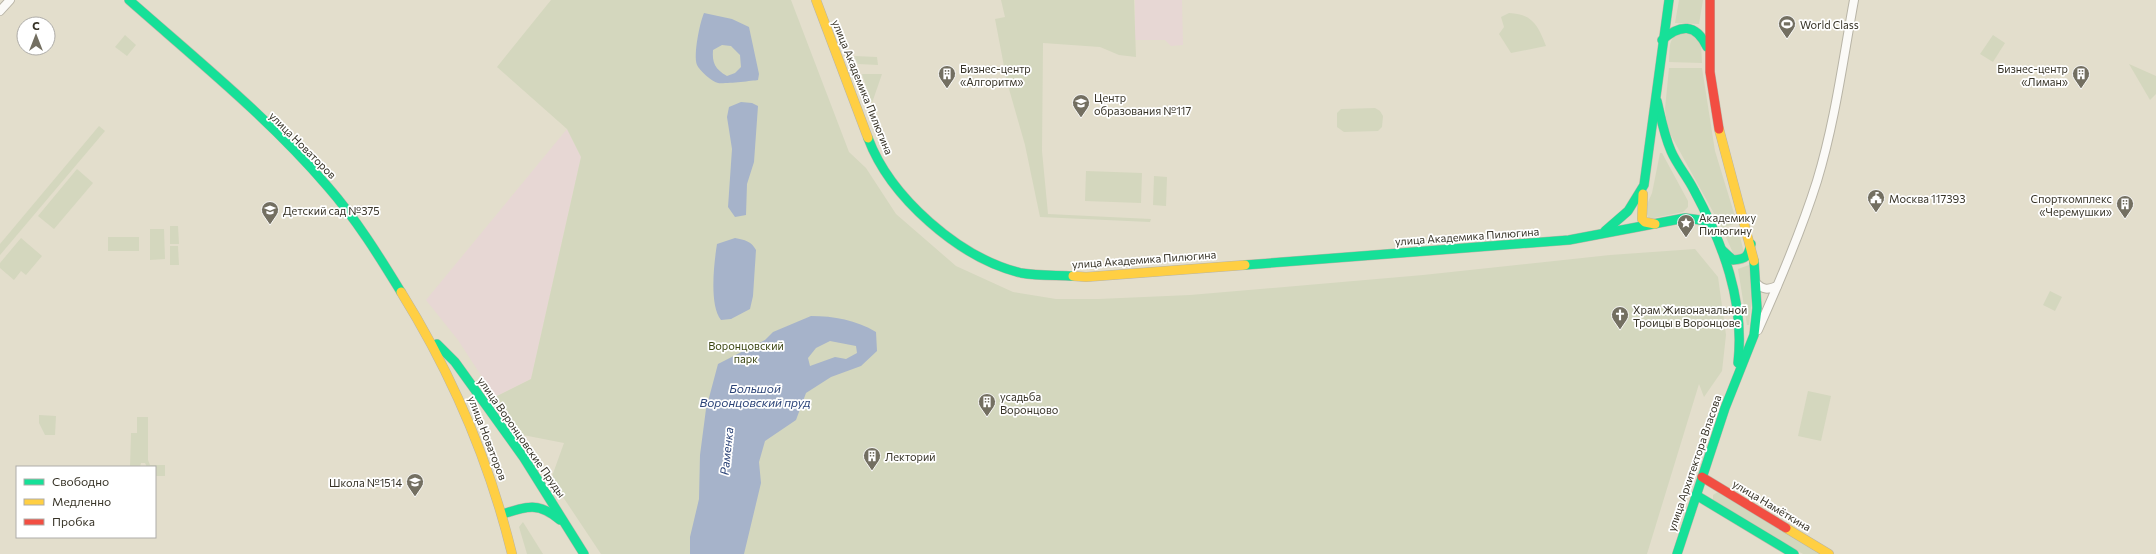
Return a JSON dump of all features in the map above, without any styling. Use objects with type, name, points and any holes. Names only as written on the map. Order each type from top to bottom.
[{"type":"street","points":[[0,11],[10,0]]},
{"type":"street","name":"улица Новаторов","points":[[128,0],[216,76],[328,187],[361,229],[428,336],[464,407],[487,464],[503,514],[512,554]]},
{"type":"street","name":"улица Академика Пилюгина","points":[[816,0],[869,140],[881,164],[893,183],[912,206],[942,233],[962,246],[1005,268],[1023,273],[1086,277],[1569,240],[1685,218],[1693,217],[1708,221]]},
{"type":"street","name":"улица Академика Пилюгина","points":[[1601,234],[1626,215],[1636,203],[1644,185],[1657,101],[1662,40],[1669,0]]},
{"type":"street","points":[[1710,0],[1708,28],[1709,54],[1717,126],[1734,191],[1751,243],[1756,282],[1756,310],[1752,343]]},
{"type":"street","points":[[1735,380],[1800,233],[1817,180],[1831,125],[1854,0]]},
{"type":"street","points":[[1662,40],[1674,30],[1690,28],[1700,34],[1709,54]]},
{"type":"street","name":"улица Академика Пилюгина","points":[[1657,101],[1664,134],[1672,153],[1693,189],[1722,250],[1735,290],[1740,322],[1740,347],[1735,380]]},
{"type":"street","points":[[1644,185],[1642,219],[1645,222],[1659,224]]},
{"type":"street","points":[[1722,250],[1734,260],[1744,259],[1750,251],[1751,243]]},
{"type":"street","points":[[1756,282],[1762,288],[1769,290],[1777,286]]},
{"type":"street","name":"улица Новаторов","points":[[428,336],[455,362]]},
{"type":"street","name":"улица Воронцовские Пруды","points":[[455,362],[524,458],[584,554]]},
{"type":"street","name":"улица Архитектора Власова","points":[[1677,554],[1735,380]]},
{"type":"street","name":"улица Намёткина","points":[[1702,477],[1829,554]]},
{"type":"street","points":[[1696,495],[1794,554]]},
{"type":"street","name":"улица Воронцовские Пруды","points":[[503,514],[526,506],[542,507],[551,512],[568,528]]},
{"type":"shaded area","points":[[1135,0],[1182,0],[1183,45],[1171,46],[1165,40],[1135,40]]},
{"type":"shaded area","points":[[567,129],[581,157],[531,379],[495,397],[458,340],[426,300]]},
{"type":"green space","name":"Воронцовский парк","points":[[551,0],[791,0],[849,152],[866,168],[896,214],[956,266],[1013,292],[1056,299],[1098,299],[1190,295],[1423,275],[1610,255],[1695,249],[1718,277],[1726,335],[1722,371],[1704,397],[1699,384],[1647,554],[601,554],[551,479],[564,443],[523,435],[495,397],[531,379],[581,157],[567,129],[497,67]]},
{"type":"green space","points":[[1001,0],[1134,0],[1136,57],[1119,55],[1100,47],[1043,43],[1042,151],[1048,214],[1151,219],[1150,222],[1040,217],[1025,145],[1007,82],[995,19],[1005,17]]},
{"type":"green space","points":[[1679,0],[1703,0],[1699,24],[1675,23]]},
{"type":"green space","points":[[1509,13],[1524,16],[1534,22],[1546,46],[1511,53],[1499,34],[1504,27],[1501,17]]},
{"type":"green space","points":[[1691,32],[1701,43],[1702,63],[1669,62],[1670,44],[1674,37],[1683,33]]},
{"type":"green space","points":[[125,35],[136,45],[127,56],[115,47]]},
{"type":"green space","points":[[1993,35],[2005,43],[1993,62],[1980,54]]},
{"type":"green space","points":[[854,56],[877,57],[878,65],[858,64]]},
{"type":"green space","points":[[2129,64],[2156,76],[2156,94],[2150,100]]},
{"type":"green space","points":[[1669,68],[1702,68],[1715,151],[1737,223],[1722,228],[1668,130],[1665,109]]},
{"type":"green space","points":[[862,74],[882,74],[872,103]]},
{"type":"green space","points":[[1375,108],[1380,111],[1383,116],[1382,127],[1378,131],[1344,132],[1337,127],[1337,113],[1341,109]]},
{"type":"green space","points":[[99,126],[105,131],[0,255],[0,244]]},
{"type":"green space","points":[[1660,153],[1662,153],[1688,201],[1688,207],[1683,212],[1649,219],[1645,209],[1652,193]]},
{"type":"green space","points":[[77,169],[93,183],[54,229],[38,216]]},
{"type":"green space","points":[[1086,171],[1142,173],[1141,203],[1085,201]]},
{"type":"green space","points":[[1154,176],[1167,177],[1166,206],[1153,205]]},
{"type":"green space","points":[[170,226],[178,226],[179,244],[170,244]]},
{"type":"green space","points":[[1738,228],[1744,253],[1734,255],[1724,233]]},
{"type":"green space","points":[[150,229],[164,229],[165,259],[150,260]]},
{"type":"green space","points":[[108,237],[139,237],[139,251],[108,251]]},
{"type":"green space","points":[[21,238],[42,256],[26,275],[21,271],[14,280],[0,268],[0,263]]},
{"type":"green space","points":[[170,246],[178,246],[179,265],[170,265]]},
{"type":"green space","points":[[1749,265],[1752,296],[1749,325],[1747,325],[1738,269]]},
{"type":"green space","points":[[2050,291],[2062,297],[2055,311],[2043,305]]},
{"type":"green space","points":[[1808,391],[1831,396],[1821,441],[1798,436]]},
{"type":"green space","points":[[39,415],[56,416],[55,435],[45,435],[39,423]]},
{"type":"green space","points":[[137,417],[148,417],[148,460],[150,465],[165,465],[165,476],[156,476],[156,466],[146,466],[145,463],[141,463],[140,466],[130,466],[131,433],[137,433]]},
{"type":"green space","points":[[1718,492],[1822,554],[1803,554],[1713,500],[1713,495]]},
{"type":"green space","points":[[523,522],[543,554],[527,554],[519,527]]},
{"type":"water","points":[[704,13],[732,19],[749,27],[759,74],[758,80],[718,83],[709,78],[701,70],[697,65],[696,54]],"holes":[[[722,45],[731,46],[740,55],[741,67],[735,73],[727,76],[715,65],[713,50]]]},
{"type":"water","points":[[741,102],[752,103],[758,106],[754,162],[747,184],[746,215],[735,217],[728,207],[732,149],[727,117],[729,107]]},
{"type":"water","points":[[735,238],[747,241],[756,250],[753,296],[750,309],[731,319],[721,320],[717,313],[715,304],[713,284],[717,244]]},
{"type":"water","name":"Большой Воронцовский пруд","points":[[811,316],[836,318],[861,324],[876,332],[877,351],[861,366],[831,377],[806,393],[796,420],[765,441],[759,462],[761,483],[744,554],[690,554],[690,537],[699,499],[700,455],[706,409],[718,364],[765,340],[773,332]],"holes":[[[830,341],[856,346],[857,353],[846,359],[835,357],[810,366],[808,358],[816,348]]]},
{"type":"traffic: fast","points":[[129,0],[232,90],[282,137],[328,187],[358,225],[401,292]]},
{"type":"traffic: fast","points":[[1605,231],[1628,211],[1644,185],[1669,0]]},
{"type":"traffic: fast","points":[[1662,40],[1675,31],[1687,28],[1698,34],[1703,39],[1707,47]]},
{"type":"traffic: fast","points":[[1657,101],[1671,151],[1705,210],[1723,252],[1730,274],[1738,317],[1738,363]]},
{"type":"traffic: fast","points":[[868,138],[878,160],[892,182],[910,203],[951,239],[974,254],[998,265],[1021,273],[1073,276]]},
{"type":"traffic: fast","points":[[1245,265],[1569,240],[1685,218],[1708,221]]},
{"type":"traffic: fast","points":[[1722,250],[1733,260],[1741,259],[1747,255],[1751,244]]},
{"type":"traffic: fast","points":[[1677,554],[1725,408],[1754,335],[1757,308],[1754,261]]},
{"type":"traffic: fast","points":[[437,344],[455,362],[524,458],[584,554]]},
{"type":"traffic: fast","points":[[1696,495],[1794,554]]},
{"type":"traffic: fast","points":[[503,514],[519,509],[533,507],[546,510],[560,520]]},
{"type":"traffic: slow","points":[[816,0],[868,138]]},
{"type":"traffic: slow","points":[[1719,129],[1754,261]]},
{"type":"traffic: slow","points":[[1643,194],[1642,219],[1645,222],[1655,224]]},
{"type":"traffic: slow","points":[[1073,276],[1086,277],[1245,265]]},
{"type":"traffic: slow","points":[[401,292],[437,354],[467,418],[492,485],[512,554]]},
{"type":"traffic: slow","points":[[1786,528],[1829,554]]},
{"type":"traffic: jam","points":[[1710,0],[1710,72],[1719,129]]},
{"type":"traffic: jam","points":[[1702,477],[1786,528]]},
{"type":"place","name":"World Class","points":[[1787,39]]},
{"type":"place","name":"Бизнес-центр «Алгоритм»","points":[[947,89]]},
{"type":"place","name":"Бизнес-центр «Лиман»","points":[[2081,89]]},
{"type":"place","name":"Центр образования №117","points":[[1081,118]]},
{"type":"place","name":"Москва 117393","points":[[1876,213]]},
{"type":"place","name":"Спорткомплекс «Черемушки»","points":[[2125,219]]},
{"type":"place","name":"Детский сад №375","points":[[270,225]]},
{"type":"place","name":"Академику Пилюгину","points":[[1686,238]]},
{"type":"place","name":"Храм Живоначальной Троицы в Воронцове","points":[[1620,330]]},
{"type":"place","name":"усадьба Воронцово","points":[[987,417]]},
{"type":"place","name":"Лекторий","points":[[872,471]]},
{"type":"place","name":"Школа №1514","points":[[415,497]]},
{"type":"water label","name":"Раменка","points":[[726,451]]}]
